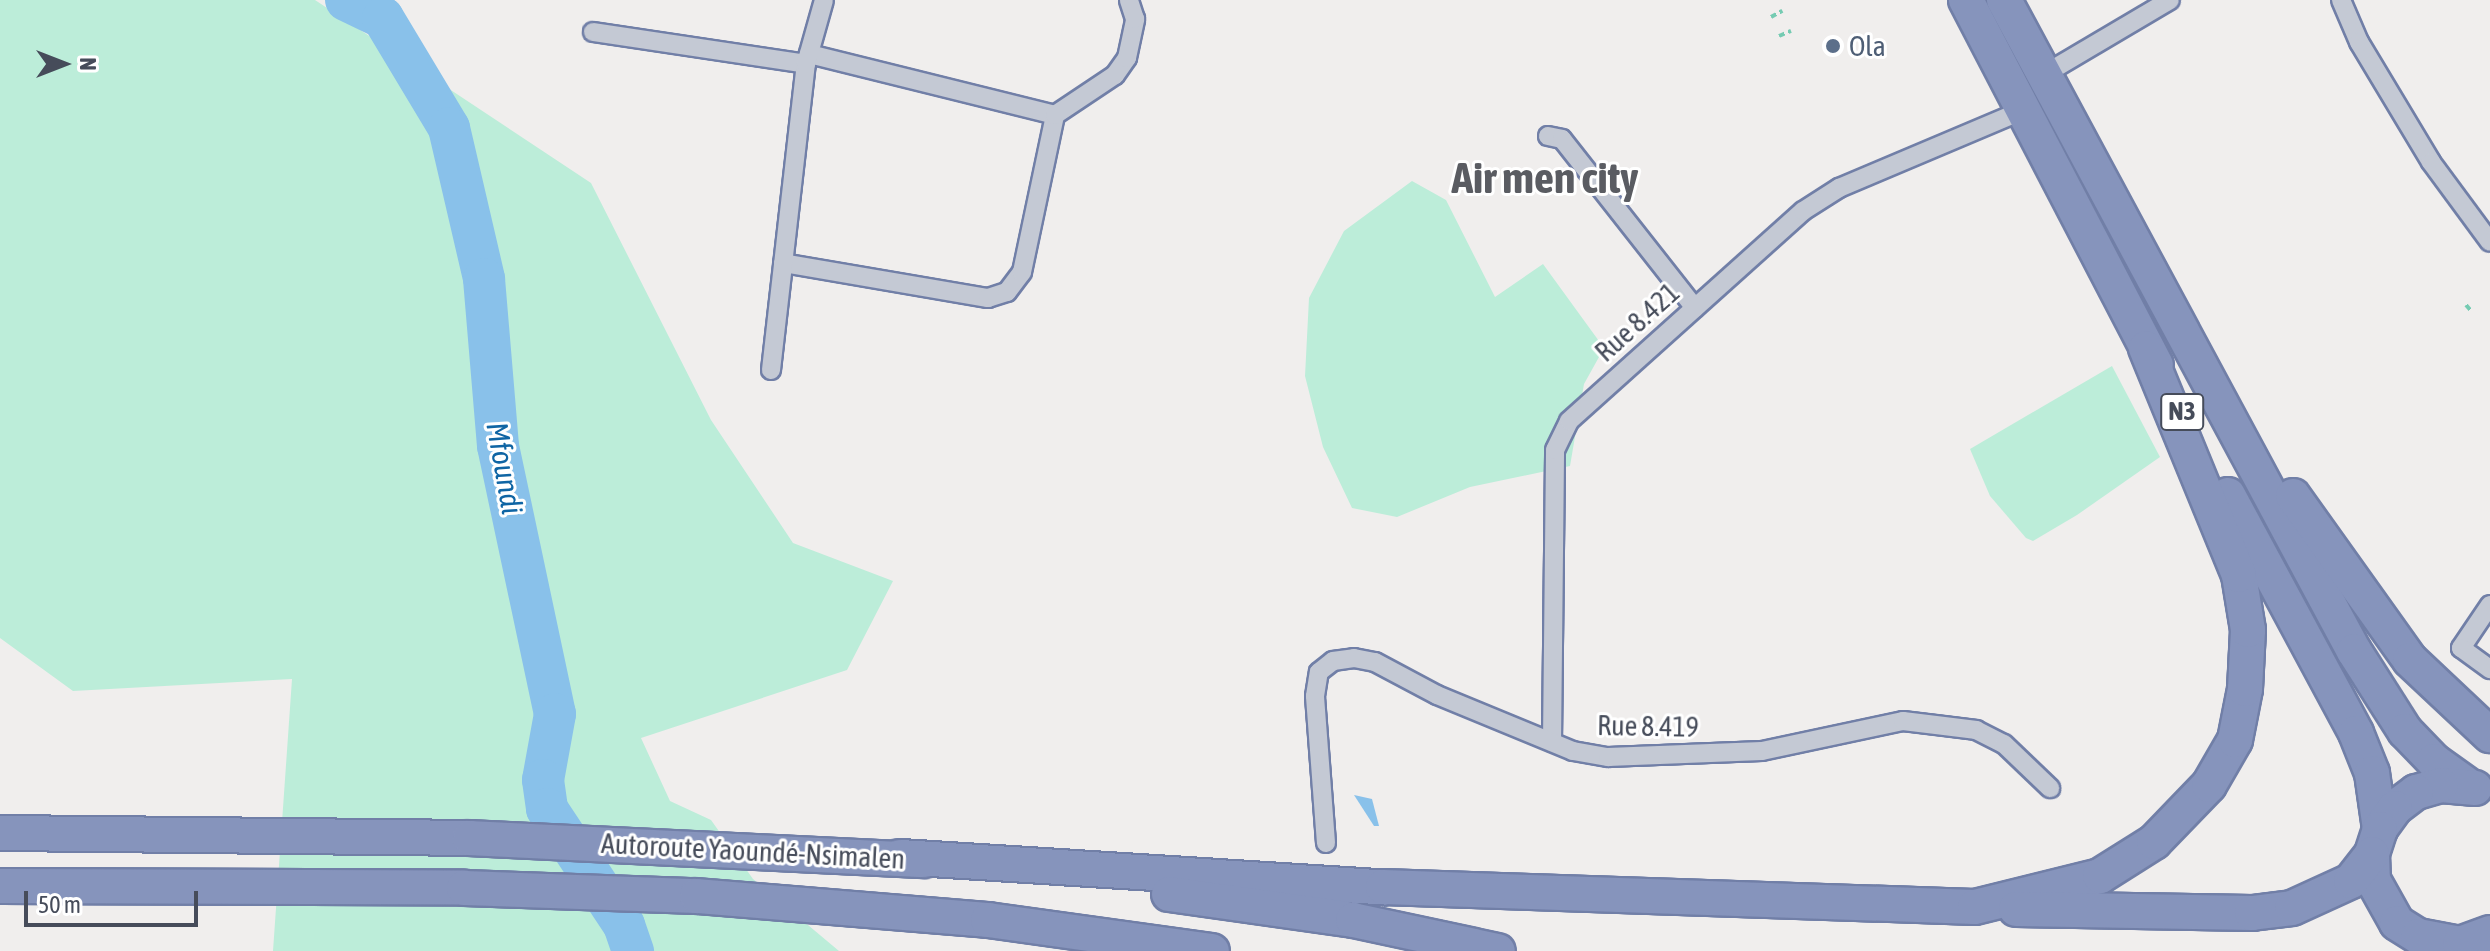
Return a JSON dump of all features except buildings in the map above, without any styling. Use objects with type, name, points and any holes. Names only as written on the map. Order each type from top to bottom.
[{"type":"highway","name":"N3","points":[[1966,0],[2146,348],[2350,720],[2372,773],[2376,842],[2373,880],[2390,913],[2418,936],[2447,947],[2481,939],[2490,933]]},
{"type":"highway","name":"N3","points":[[2004,0],[2178,317],[2354,651],[2405,731],[2434,761],[2480,790]]},
{"type":"highway","points":[[2178,317],[2292,494],[2410,660],[2490,735]]},
{"type":"highway","points":[[1975,907],[2100,876],[2154,842],[2209,785],[2235,740],[2245,689],[2248,630],[2239,575],[2146,348]]},
{"type":"highway","name":"N3","points":[[2376,842],[2395,808],[2416,792],[2441,785],[2480,790]]},
{"type":"highway","name":"Autoroute Yaoundé-Nsimalen","points":[[0,833],[470,838],[900,857],[1353,920],[1498,951]]},
{"type":"highway","points":[[900,857],[1399,888],[1975,907],[2088,914],[2252,913],[2322,897],[2351,881],[2376,842]]},
{"type":"highway","name":"Autoroute Yaoundé-Nsimalen","points":[[0,886],[464,888],[697,896],[974,918],[1180,949],[1212,951]]},
{"type":"street","points":[[771,370],[807,59],[824,0]]},
{"type":"street","points":[[783,263],[988,298],[1007,292],[1022,272],[1055,115],[1115,75],[1127,58],[1135,19],[1129,0]]},
{"type":"street","points":[[2045,74],[2170,0]]},
{"type":"street","points":[[2341,0],[2359,42],[2431,162],[2490,242]]},
{"type":"street","points":[[593,32],[807,59],[1055,115]]},
{"type":"street","name":"Rue 8.421","points":[[1552,742],[1555,450],[1559,434],[1803,211],[1839,188],[2024,110]]},
{"type":"street","points":[[1548,136],[1562,139],[1695,308]]},
{"type":"street","points":[[2489,606],[2461,648],[2490,669]]},
{"type":"street","name":"Rue 8.419","points":[[1326,843],[1315,696],[1319,672],[1333,661],[1375,662],[1552,742],[1608,757],[1696,756],[1762,751],[1903,721],[1953,725],[2004,744],[2050,788]]},
{"type":"path","points":[[1771,17],[1782,11]]},
{"type":"path","points":[[1779,36],[1791,31]]},
{"type":"path","points":[[2466,305],[2472,312]]},
{"type":"green space","points":[[0,0],[315,0],[591,183],[711,420],[793,543],[893,581],[847,670],[641,738],[670,801],[711,820],[753,879],[839,951],[273,951],[292,679],[73,691],[0,638]]},
{"type":"green space","points":[[1412,181],[1446,200],[1495,297],[1543,264],[1604,348],[1584,384],[1570,466],[1470,487],[1397,517],[1352,508],[1323,447],[1305,376],[1309,298],[1344,231]]},
{"type":"green space","points":[[2112,366],[2160,457],[2077,515],[2033,541],[2026,538],[1990,496],[1970,449]]},
{"type":"water","points":[[1354,795],[1372,799],[1379,826],[1374,826]]},
{"type":"waterway","name":"Mfoundi","points":[[346,0],[383,18],[449,128],[484,279],[498,446],[555,714],[543,780],[547,809],[624,925],[633,951]]},
{"type":"place","name":"Ola","points":[[1833,46]]},
{"type":"district","name":"Air men city","points":[[1545,177]]}]
